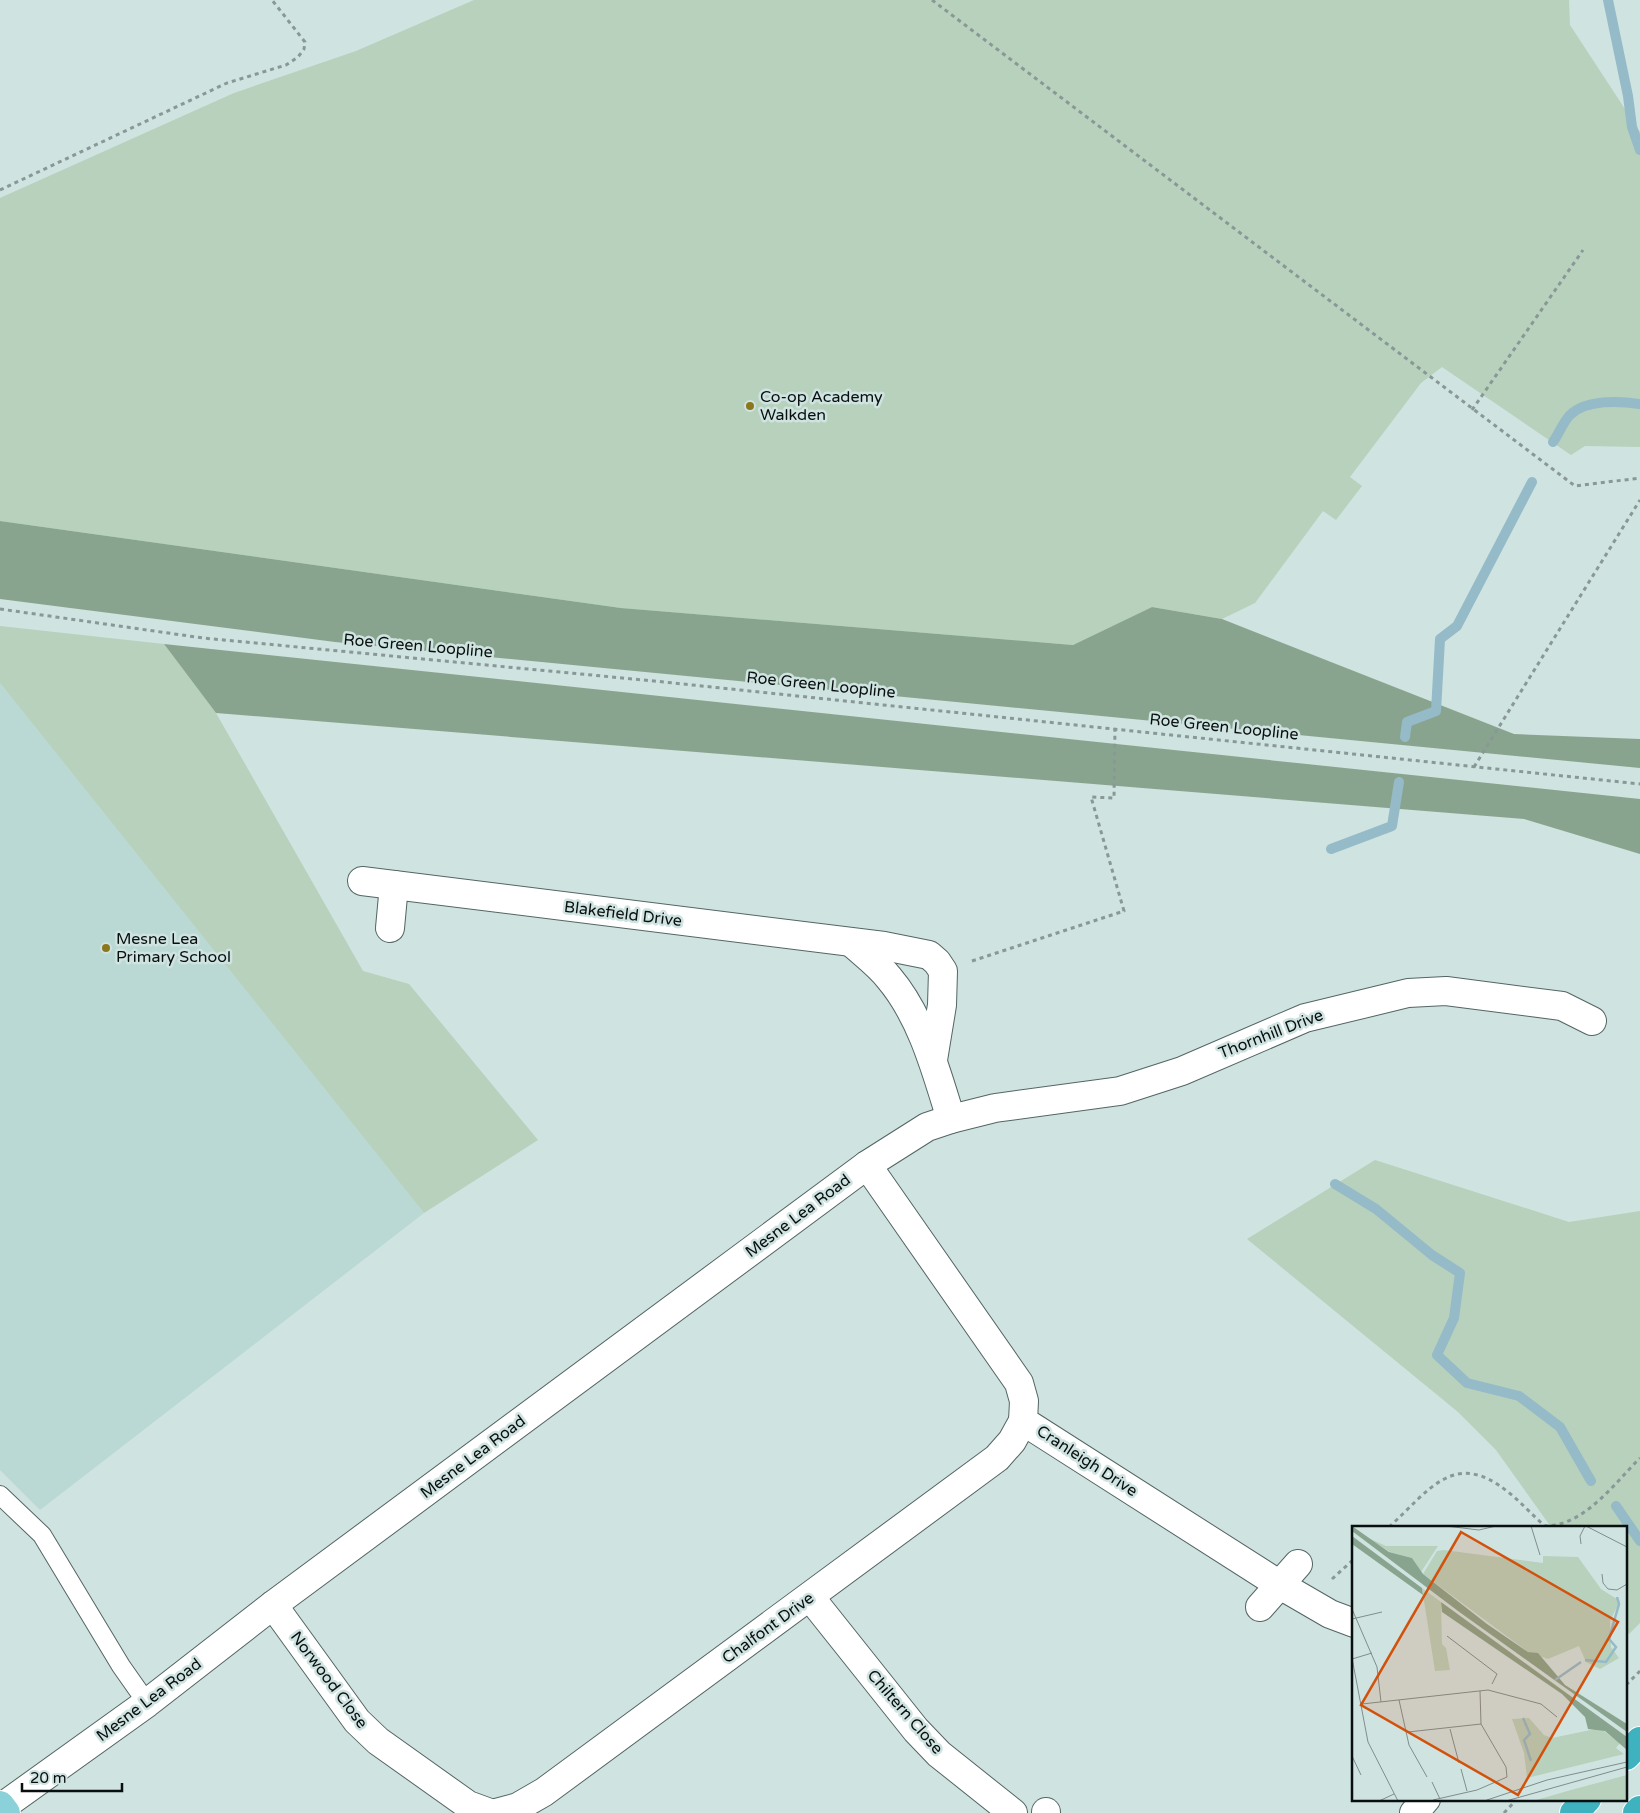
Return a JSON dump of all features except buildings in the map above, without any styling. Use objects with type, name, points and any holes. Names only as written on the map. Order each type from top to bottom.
[{"type":"highway","points":[[1628,1754],[1640,1740]]},
{"type":"highway","points":[[1574,1813],[1586,1800]]},
{"type":"highway","points":[[1637,1813],[1640,1810]]},
{"type":"street","name":"Blakefield Drive","points":[[362,880],[852,943],[929,955],[944,971]]},
{"type":"street","points":[[390,928],[394,885]]},
{"type":"street","points":[[852,943],[889,978],[913,1015],[933,1060],[951,1119]]},
{"type":"street","points":[[933,1060],[942,1005],[944,971]]},
{"type":"street","name":"Thornhill Drive","points":[[951,1119],[995,1108],[1120,1091],[1182,1071],[1305,1018],[1408,993],[1446,991],[1562,1006],[1592,1021]]},
{"type":"street","name":"Mesne Lea Road","points":[[3,1809],[147,1703],[273,1605],[867,1165],[927,1127],[951,1119]]},
{"type":"street","name":"Cranleigh Drive","points":[[867,1165],[1018,1383],[1024,1401],[1023,1421],[1280,1585],[1330,1614],[1352,1623]]},
{"type":"street","name":"Chalfont Drive","points":[[496,1813],[518,1807],[544,1792],[997,1458],[1012,1441],[1023,1421]]},
{"type":"street","points":[[1260,1606],[1298,1564]]},
{"type":"street","name":"Chiltern Close","points":[[810,1597],[916,1730],[939,1754],[1013,1813]]},
{"type":"street","name":"Norwood Close","points":[[273,1605],[357,1721],[378,1741],[468,1806],[490,1813]]},
{"type":"street","points":[[1414,1813],[1425,1800]]},
{"type":"lane","points":[[0,1495],[42,1535],[121,1666],[147,1703]]},
{"type":"path","points":[[0,190],[227,83],[273,70],[298,57],[304,49],[305,42],[272,0]]},
{"type":"path","points":[[932,0],[1575,486],[1640,478]]},
{"type":"path","points":[[1472,410],[1583,250]]},
{"type":"path","points":[[1474,767],[1640,500]]},
{"type":"path","name":"Roe Green Loopline","points":[[0,609],[203,638],[654,680],[1640,784]]},
{"type":"path","points":[[944,971],[1124,911],[1091,796],[1114,798],[1115,728]]},
{"type":"path","points":[[1557,1526],[1570,1522],[1585,1511],[1640,1458]]},
{"type":"path","points":[[1390,1526],[1444,1478],[1460,1472],[1474,1472],[1488,1478],[1508,1491],[1545,1526]]},
{"type":"path","points":[[1628,1684],[1640,1671]]},
{"type":"path","points":[[1504,1813],[1516,1800]]},
{"type":"shaded area","name":"Co-op Academy Walkden","points":[[474,0],[1569,0],[1570,25],[1640,132],[1640,447],[1585,446],[1571,455],[1442,367],[1421,383],[1350,477],[1362,486],[1336,520],[1323,511],[1255,603],[1222,619],[1152,607],[1073,645],[621,608],[0,521],[0,198],[234,93],[356,51]]},
{"type":"shaded area","points":[[0,521],[621,608],[1073,645],[1152,607],[1222,619],[1514,734],[1640,739],[1640,768],[335,642],[0,599]]},
{"type":"shaded area","points":[[0,626],[164,644],[216,713],[363,971],[409,984],[538,1140],[424,1213],[0,683]]},
{"type":"shaded area","points":[[164,644],[1640,799],[1640,854],[1524,819],[216,713]]},
{"type":"shaded area","name":"Mesne Lea Primary School","points":[[0,683],[424,1213],[40,1510],[0,1470]]},
{"type":"shaded area","points":[[1375,1160],[1569,1222],[1640,1211],[1640,1623],[1629,1634],[1628,1526],[1550,1526],[1496,1450],[1458,1412],[1247,1239]]},
{"type":"waterway","points":[[1608,0],[1628,96],[1632,127],[1640,150]]},
{"type":"waterway","points":[[1553,442],[1570,415],[1585,406],[1604,402],[1640,404]]},
{"type":"waterway","points":[[1405,737],[1407,722],[1436,711],[1440,639],[1457,626],[1532,482]]},
{"type":"waterway","points":[[1331,849],[1392,826],[1399,782]]},
{"type":"waterway","points":[[1335,1184],[1376,1209],[1432,1255],[1460,1273],[1454,1318],[1437,1355],[1467,1383],[1519,1396],[1560,1427],[1591,1481]]},
{"type":"waterway","points":[[1616,1506],[1640,1541]]},
{"type":"place","name":"Co-op Academy Walkden","points":[[750,406]]},
{"type":"place","name":"Mesne Lea Primary School","points":[[106,948]]}]
